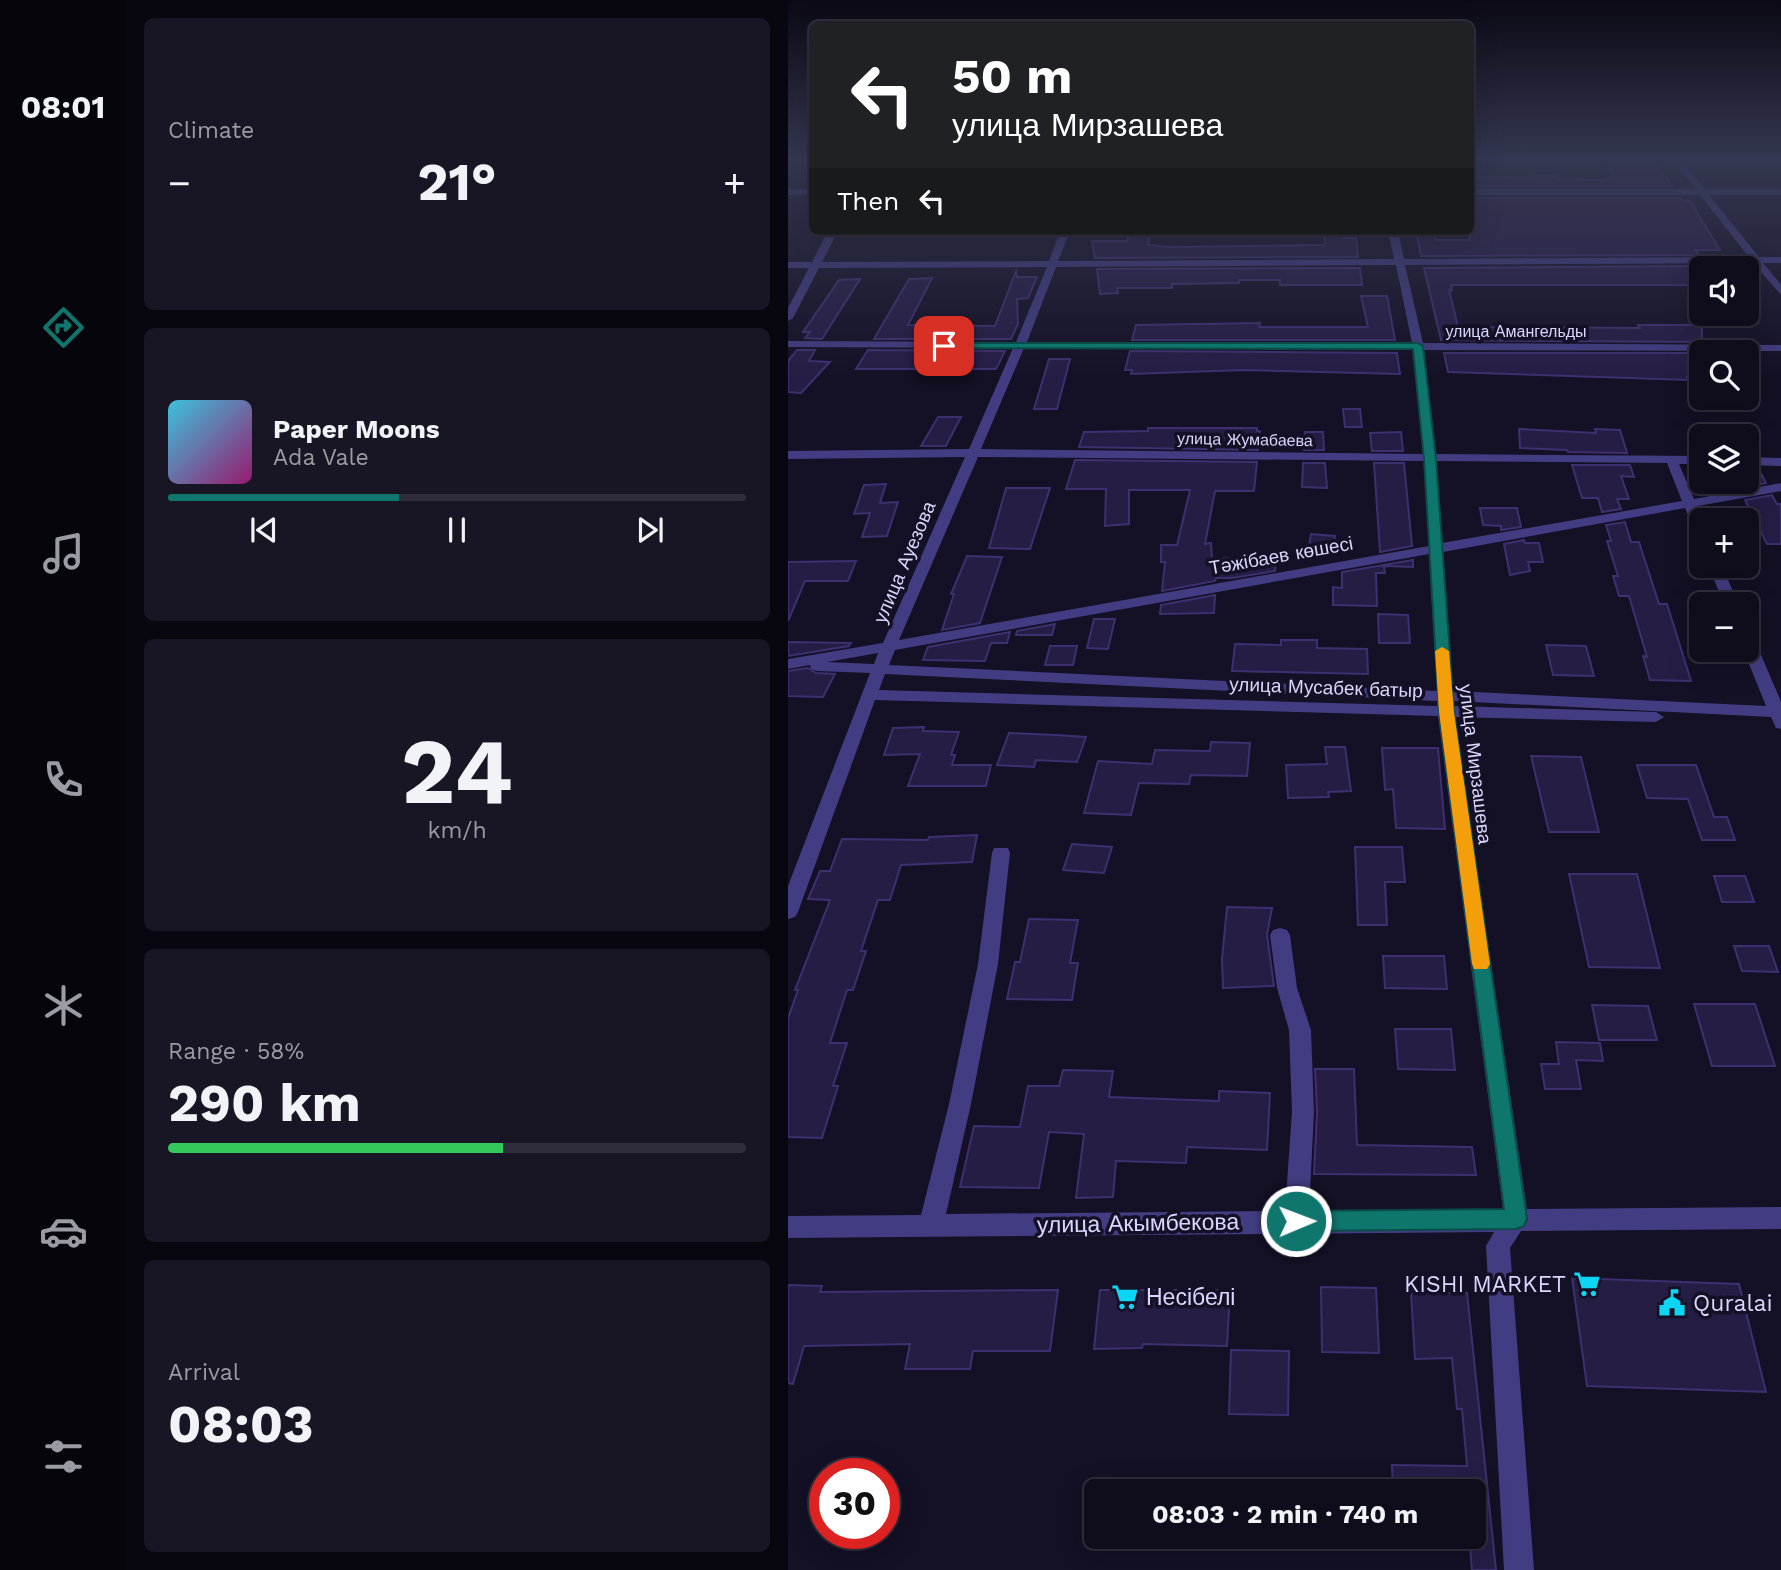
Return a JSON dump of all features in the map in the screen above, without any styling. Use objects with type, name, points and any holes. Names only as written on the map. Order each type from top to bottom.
[{"type":"street","points":[[1735,232],[1754,256]]},
{"type":"street","points":[[788,318],[831,235]]},
{"type":"street","name":"улица Ауезова","points":[[788,912],[868,695],[1021,346],[1064,235]]},
{"type":"street","name":"улица Мирзашева","points":[[1394,235],[1418,346],[1430,459],[1446,712],[1516,1219]]},
{"type":"street","points":[[788,265],[1689,260]]},
{"type":"street","points":[[1759,260],[1781,260]]},
{"type":"street","points":[[1759,263],[1781,293]]},
{"type":"street","name":"улица Амангельды","points":[[788,344],[1781,348]]},
{"type":"street","name":"улица Жумабаева","points":[[788,455],[972,453],[1689,460]]},
{"type":"street","points":[[1671,459],[1692,508]]},
{"type":"street","points":[[1759,461],[1781,462]]},
{"type":"street","name":"Тәжібаев көшесі","points":[[788,664],[1781,487]]},
{"type":"street","points":[[1756,662],[1781,719]]},
{"type":"street","name":"Тәжібаев көшесі","points":[[788,664],[1781,719]]},
{"type":"street","name":"улица Мусабек батыр","points":[[868,695],[1781,719]]},
{"type":"street","points":[[931,1225],[960,1104],[988,964],[1001,853]]},
{"type":"street","points":[[1280,934],[1287,988],[1300,1030],[1303,1112],[1296,1221]]},
{"type":"street","name":"улица Акымбекова","points":[[788,1227],[1781,1218]]},
{"type":"street","points":[[1516,1219],[1498,1246],[1519,1570]]},
{"type":"building","points":[[1474,232],[1709,232],[1720,250],[1695,250],[1699,255],[1421,256],[1417,235],[1434,235],[1436,240],[1470,240],[1470,235],[1474,235]]},
{"type":"building","points":[[1128,235],[1150,235],[1148,245],[1168,247],[1325,245],[1324,235],[1344,235],[1344,238],[1356,238],[1358,257],[1095,258],[1092,241],[1127,241]]},
{"type":"building","points":[[1689,266],[1689,285],[1451,285],[1452,290],[1449,290],[1458,327],[1640,328],[1638,325],[1689,325],[1702,326],[1702,340],[1441,340],[1424,268]]},
{"type":"building","points":[[1360,268],[1362,285],[1280,285],[1280,280],[1239,280],[1239,283],[1172,284],[1172,288],[1117,288],[1118,293],[1100,294],[1097,269]]},
{"type":"building","points":[[1016,271],[1017,277],[1037,277],[1028,298],[1017,299],[1018,324],[1011,339],[874,339],[909,279],[932,278],[908,325],[995,326]]},
{"type":"building","points":[[860,279],[822,339],[805,338],[810,332],[803,332],[839,280]]},
{"type":"building","points":[[1361,296],[1387,296],[1395,340],[1132,340],[1136,325],[1260,323],[1259,327],[1368,327]]},
{"type":"building","points":[[797,350],[815,350],[809,361],[830,362],[801,393],[788,392],[788,361]]},
{"type":"building","points":[[868,350],[1005,351],[996,369],[856,369]]},
{"type":"building","points":[[1130,351],[1397,353],[1400,374],[1244,370],[1131,374],[1132,370],[1125,370]]},
{"type":"building","points":[[1444,353],[1689,353],[1688,380],[1448,372]]},
{"type":"building","points":[[1049,359],[1070,359],[1057,409],[1034,409]]},
{"type":"building","points":[[1343,409],[1360,409],[1362,427],[1345,427]]},
{"type":"building","points":[[938,417],[961,417],[946,446],[921,446]]},
{"type":"building","points":[[1148,428],[1257,428],[1257,431],[1260,431],[1258,450],[1079,447],[1084,432],[1148,431]]},
{"type":"building","points":[[1519,429],[1596,433],[1595,429],[1620,430],[1627,453],[1520,448]]},
{"type":"building","points":[[1305,432],[1323,432],[1324,450],[1304,450]]},
{"type":"building","points":[[1401,432],[1403,451],[1372,451],[1370,433]]},
{"type":"building","points":[[1075,460],[1257,462],[1254,491],[1215,491],[1205,544],[1211,543],[1212,558],[1276,560],[1275,571],[1216,578],[1215,581],[1162,591],[1165,562],[1161,562],[1161,545],[1177,545],[1190,490],[1129,490],[1129,524],[1105,526],[1106,489],[1066,489]]},
{"type":"building","points":[[1303,463],[1325,463],[1327,488],[1302,487]]},
{"type":"building","points":[[1374,463],[1404,463],[1412,546],[1380,552]]},
{"type":"building","points":[[1572,465],[1630,465],[1634,477],[1621,476],[1629,499],[1617,499],[1621,509],[1602,512],[1598,498],[1582,498]]},
{"type":"building","points":[[1759,470],[1766,483],[1759,484]]},
{"type":"building","points":[[886,484],[880,503],[898,502],[887,536],[862,537],[870,513],[854,514],[864,485]]},
{"type":"building","points":[[1006,488],[1050,488],[1030,549],[989,548]]},
{"type":"building","points":[[1772,495],[1777,504],[1781,504],[1781,544],[1767,544],[1759,528],[1759,508],[1749,508],[1745,500]]},
{"type":"building","points":[[1480,508],[1517,508],[1521,527],[1501,530],[1501,526],[1483,525]]},
{"type":"building","points":[[1625,522],[1631,542],[1639,542],[1659,604],[1667,604],[1691,681],[1650,680],[1643,656],[1647,657],[1629,596],[1619,596],[1613,576],[1618,576],[1607,541],[1611,541],[1606,525]]},
{"type":"building","points":[[1311,534],[1335,536],[1332,553],[1308,551]]},
{"type":"building","points":[[1524,540],[1525,543],[1539,543],[1543,562],[1528,562],[1530,571],[1510,575],[1504,544]]},
{"type":"building","points":[[967,556],[1002,557],[980,623],[942,630],[954,594],[951,594]]},
{"type":"building","points":[[1413,560],[1413,567],[1384,566],[1385,573],[1376,573],[1377,606],[1333,605],[1333,587],[1342,588],[1342,572]]},
{"type":"building","points":[[856,561],[848,581],[805,581],[788,621],[788,562]]},
{"type":"building","points":[[1215,595],[1214,613],[1160,614],[1161,605]]},
{"type":"building","points":[[1378,614],[1408,615],[1410,643],[1379,643]]},
{"type":"building","points":[[1094,619],[1115,619],[1108,649],[1087,648]]},
{"type":"building","points":[[1055,624],[1052,635],[1016,635],[1017,631]]},
{"type":"building","points":[[1010,632],[1007,643],[991,643],[985,661],[923,660],[928,647]]},
{"type":"building","points":[[1281,640],[1317,640],[1317,648],[1367,649],[1368,674],[1232,671],[1235,644],[1281,645]]},
{"type":"building","points":[[788,642],[851,643],[849,646],[788,656]]},
{"type":"building","points":[[1546,645],[1586,646],[1594,676],[1553,675]]},
{"type":"building","points":[[1050,646],[1077,646],[1073,665],[1045,665]]},
{"type":"building","points":[[808,668],[816,673],[835,674],[823,697],[788,696],[788,671]]},
{"type":"building","points":[[924,727],[923,731],[959,732],[951,755],[955,755],[952,765],[991,765],[986,786],[908,786],[920,754],[884,755],[893,728]]},
{"type":"building","points":[[1009,733],[1086,737],[1077,762],[1036,760],[1034,767],[997,765]]},
{"type":"building","points":[[1211,742],[1250,743],[1247,776],[1191,775],[1189,784],[1139,783],[1131,815],[1084,813],[1098,761],[1152,764],[1155,750],[1210,751]]},
{"type":"building","points":[[1325,747],[1345,747],[1351,791],[1328,792],[1329,797],[1288,798],[1286,765],[1327,764]]},
{"type":"building","points":[[1382,748],[1438,748],[1445,829],[1396,828],[1393,789],[1385,790]]},
{"type":"building","points":[[1531,756],[1581,757],[1599,832],[1549,832]]},
{"type":"building","points":[[1637,765],[1696,765],[1714,817],[1727,817],[1735,840],[1702,840],[1688,799],[1647,798]]},
{"type":"building","points":[[977,835],[972,862],[901,865],[890,900],[878,900],[861,951],[866,951],[853,990],[847,990],[830,1043],[847,1043],[833,1086],[838,1086],[822,1138],[788,1137],[788,1018],[798,990],[795,990],[830,900],[808,899],[820,871],[830,871],[842,839],[928,840],[929,837]]},
{"type":"building","points":[[1072,844],[1112,847],[1104,873],[1063,870]]},
{"type":"building","points":[[1355,847],[1402,847],[1405,882],[1385,882],[1387,925],[1358,925]]},
{"type":"building","points":[[1569,874],[1637,874],[1660,968],[1589,967]]},
{"type":"building","points":[[1714,876],[1745,876],[1754,902],[1722,902]]},
{"type":"building","points":[[1227,907],[1272,908],[1267,935],[1274,986],[1223,988],[1222,959]]},
{"type":"building","points":[[1029,919],[1078,920],[1070,963],[1078,963],[1072,1000],[1007,999],[1015,962],[1020,962]]},
{"type":"building","points":[[1734,946],[1769,946],[1778,972],[1742,971]]},
{"type":"building","points":[[1383,956],[1444,956],[1447,989],[1385,988]]},
{"type":"building","points":[[1694,1004],[1755,1004],[1775,1066],[1712,1066]]},
{"type":"building","points":[[1592,1005],[1648,1006],[1657,1040],[1599,1040]]},
{"type":"building","points":[[1395,1029],[1451,1029],[1455,1070],[1398,1069]]},
{"type":"building","points":[[1556,1042],[1600,1043],[1603,1061],[1576,1060],[1581,1089],[1545,1089],[1541,1064],[1559,1064]]},
{"type":"building","points":[[1315,1069],[1354,1069],[1357,1145],[1472,1147],[1476,1175],[1314,1174],[1317,1112]]},
{"type":"building","points":[[1063,1070],[1113,1071],[1109,1097],[1219,1101],[1219,1091],[1270,1093],[1267,1150],[1187,1147],[1186,1163],[1116,1161],[1113,1197],[1076,1198],[1084,1134],[1049,1132],[1039,1188],[960,1187],[974,1126],[1020,1127],[1028,1086],[1059,1086]]},
{"type":"building","points":[[1572,1278],[1739,1284],[1766,1392],[1587,1386]]},
{"type":"building","points":[[788,1285],[822,1286],[820,1292],[1058,1290],[1050,1351],[973,1351],[970,1369],[905,1369],[910,1344],[804,1346],[793,1384],[788,1383]]},
{"type":"building","points":[[1321,1287],[1376,1288],[1379,1353],[1322,1352]]},
{"type":"building","points":[[1100,1290],[1230,1290],[1227,1346],[1143,1344],[1142,1348],[1094,1349]]},
{"type":"building","points":[[1411,1293],[1467,1293],[1496,1570],[1472,1570],[1470,1549],[1486,1549],[1486,1479],[1393,1479],[1392,1465],[1467,1466],[1462,1409],[1457,1409],[1452,1358],[1415,1359]]},
{"type":"building","points":[[1231,1350],[1289,1351],[1288,1415],[1229,1414]]},
{"type":"slow traffic","points":[[1442,651],[1446,712],[1481,964]]},
{"type":"place","name":"KISHI MARKET","points":[[1587,1284]]},
{"type":"place","name":"Несібелі","points":[[1125,1297]]},
{"type":"place","name":"Quralai","points":[[1672,1303]]},
{"type":"route","points":[[944,346],[1418,346],[1430,459],[1446,712],[1516,1219],[1296,1221]]}]
